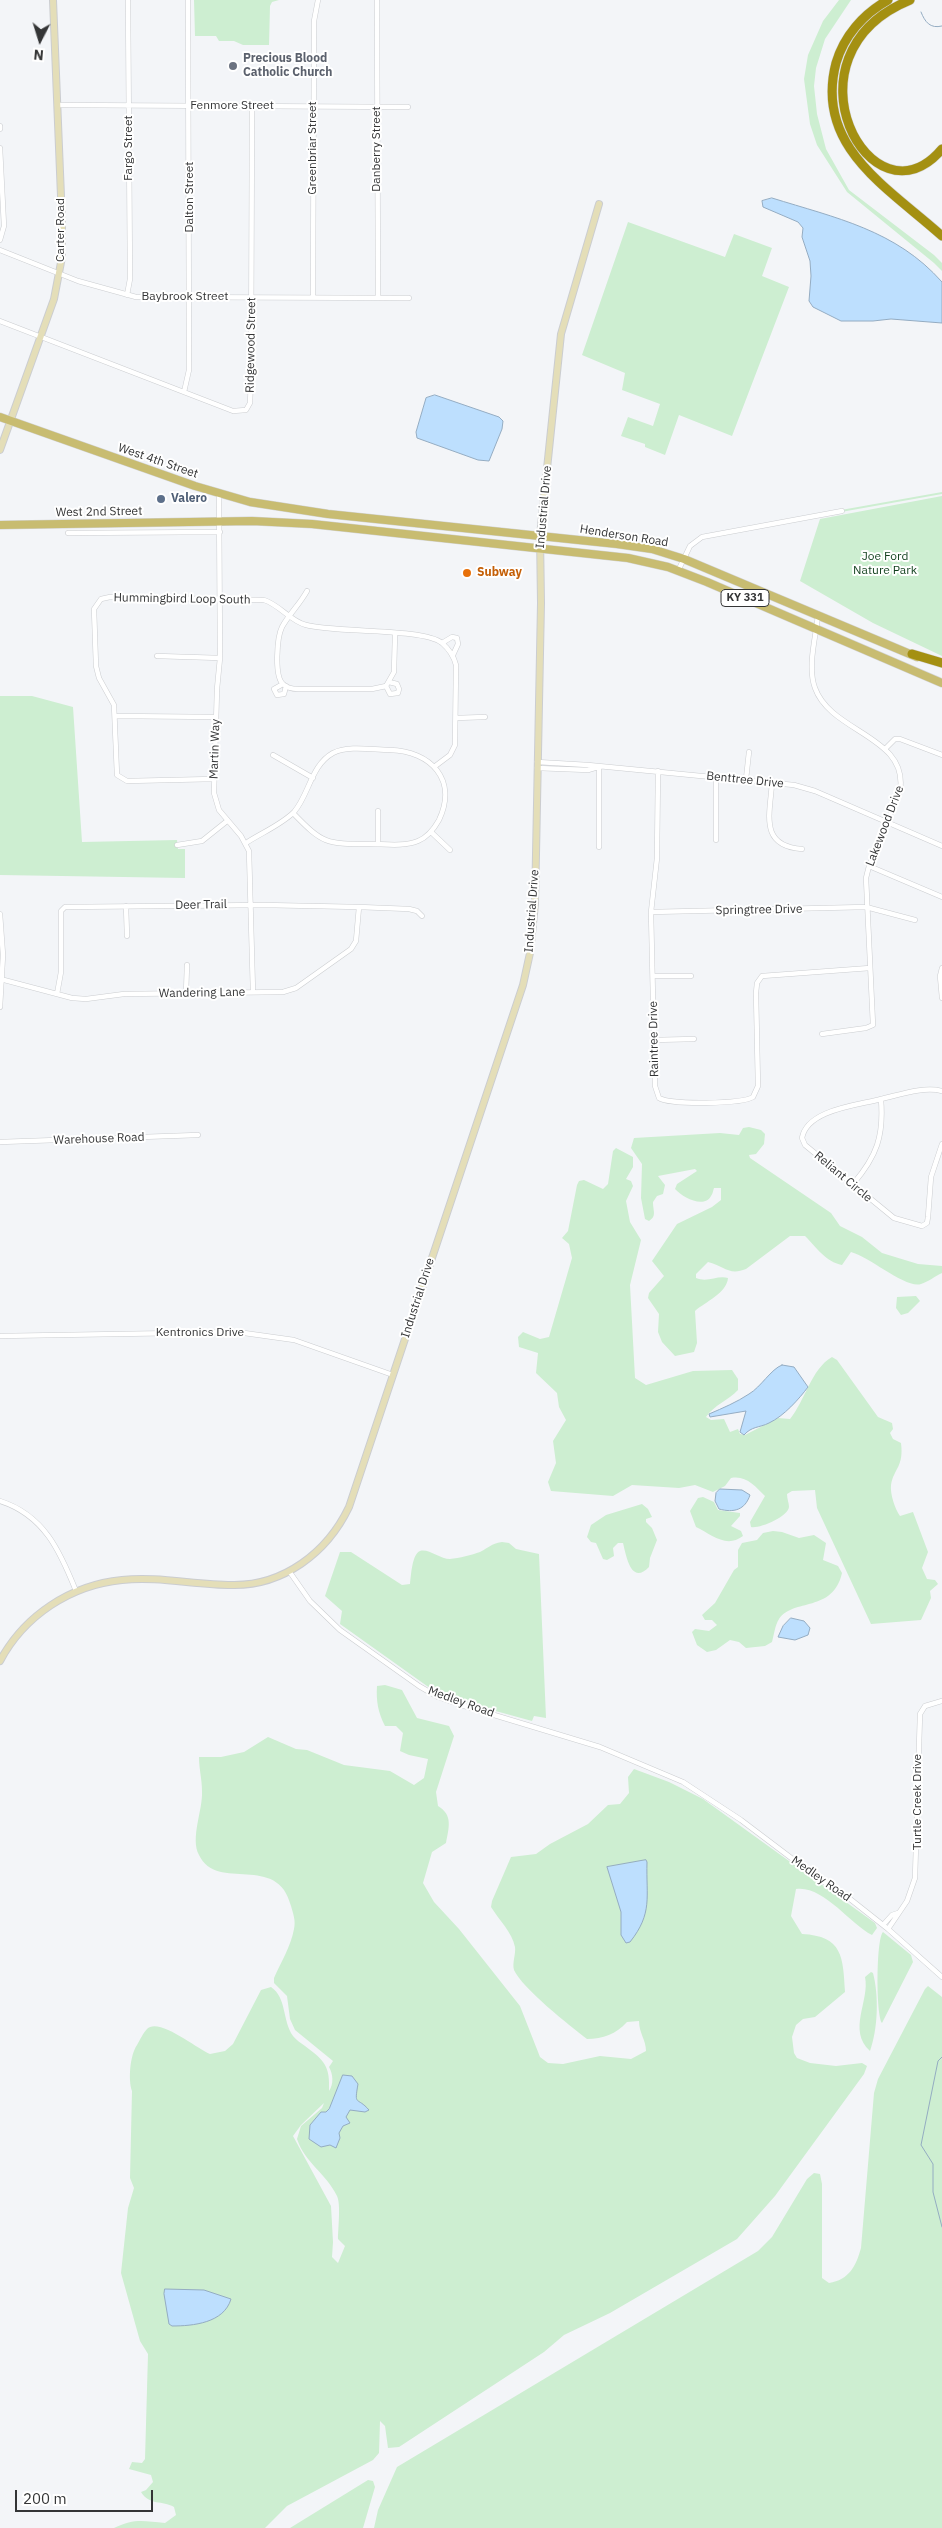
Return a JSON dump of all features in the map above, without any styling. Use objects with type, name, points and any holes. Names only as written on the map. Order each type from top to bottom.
[{"type":"highway","points":[[888,0],[864,17],[842,47],[833,83],[836,120],[846,144],[862,165],[942,236]]},
{"type":"highway","points":[[910,0],[893,8],[873,22],[852,50],[843,82],[845,116],[859,146],[873,161],[882,166],[891,169],[911,169],[930,161],[942,149]]},
{"type":"highway","points":[[912,654],[942,662]]},
{"type":"main road","name":"West 4th Street","points":[[0,417],[219,494],[273,507],[312,512]]},
{"type":"main road","name":"Henderson Road","points":[[312,512],[640,547],[684,559],[942,667]]},
{"type":"main road","name":"West 2nd Street","points":[[0,525],[280,522],[348,527]]},
{"type":"main road","name":"Henderson Road","points":[[348,527],[628,558],[678,571],[942,682]]},
{"type":"street","name":"Carter Road","points":[[0,450],[41,337],[60,274],[62,221],[53,0]]},
{"type":"street","name":"Fargo Street","points":[[127,295],[130,279],[128,0]]},
{"type":"street","name":"Dalton Street","points":[[184,392],[189,370],[190,297],[188,0]]},
{"type":"street","name":"Greenbriar Street","points":[[313,297],[314,21],[318,0]]},
{"type":"street","name":"Danberry Street","points":[[377,0],[378,298]]},
{"type":"street","name":"Fenmore Street","points":[[57,105],[408,106]]},
{"type":"street","name":"Ridgewood Street","points":[[0,321],[233,411],[242,411],[249,407],[252,297],[252,106]]},
{"type":"street","points":[[0,148],[4,226],[0,240]]},
{"type":"street","name":"Industrial Drive","points":[[289,1571],[307,1561],[324,1545],[342,1520],[393,1375],[523,985],[530,953],[535,904],[541,603],[540,536],[561,334],[599,204]]},
{"type":"street","name":"Baybrook Street","points":[[0,250],[60,274],[127,295],[147,298],[409,298]]},
{"type":"street","name":"Martin Way","points":[[219,494],[220,658],[214,779],[216,804],[246,844],[251,864],[253,992]]},
{"type":"street","points":[[678,571],[690,546],[702,537],[842,511]]},
{"type":"street","points":[[86,533],[87,524]]},
{"type":"street","name":"West 2nd Street","points":[[68,533],[220,532]]},
{"type":"street","points":[[307,591],[281,629],[278,640],[278,670],[284,685],[293,689],[372,689],[388,684],[394,672],[395,634]]},
{"type":"street","name":"Hummingbird Loop South","points":[[116,716],[112,699],[99,678],[96,666],[95,605],[101,600],[110,597],[264,600],[278,607],[290,617],[310,626],[430,638],[442,643],[452,636],[457,638],[458,644],[453,655]]},
{"type":"street","name":"Lakewood Drive","points":[[818,614],[812,675],[820,699],[835,714],[885,749],[898,762],[902,780],[900,791],[869,866],[866,906],[873,1025],[859,1030],[822,1034]]},
{"type":"street","points":[[434,768],[453,751],[456,740],[457,670],[453,655],[442,643]]},
{"type":"street","points":[[157,656],[220,658]]},
{"type":"street","points":[[214,779],[123,780],[117,775],[116,716],[216,717]]},
{"type":"street","points":[[456,718],[485,718]]},
{"type":"street","points":[[885,749],[895,739],[900,738],[942,755]]},
{"type":"street","points":[[246,844],[293,813],[327,757],[344,750],[402,750],[422,756],[434,768],[443,782],[446,797],[441,815],[431,832],[413,843],[336,844],[323,840],[312,833],[293,813]]},
{"type":"street","points":[[746,779],[748,752]]},
{"type":"street","points":[[273,754],[313,778]]},
{"type":"street","name":"Benttree Drive","points":[[537,765],[599,767],[716,776],[794,785],[814,791],[942,846]]},
{"type":"street","points":[[599,767],[599,847]]},
{"type":"street","name":"Raintree Drive","points":[[658,772],[657,858],[651,912],[656,1091],[659,1098],[678,1102],[750,1099],[756,1094],[758,1086],[756,993],[759,979],[766,974],[870,968]]},
{"type":"street","points":[[716,776],[716,840]]},
{"type":"street","points":[[772,783],[770,822],[773,837],[783,846],[802,849]]},
{"type":"street","points":[[378,810],[378,844]]},
{"type":"street","points":[[177,845],[202,841],[227,821]]},
{"type":"street","points":[[431,832],[450,850]]},
{"type":"street","points":[[869,866],[942,897]]},
{"type":"street","name":"Deer Trail","points":[[57,994],[61,972],[61,917],[63,908],[251,905],[359,907],[409,909],[417,911],[422,916]]},
{"type":"street","points":[[126,906],[127,936]]},
{"type":"street","name":"Springtree Drive","points":[[651,912],[866,906],[915,920]]},
{"type":"street","name":"Wandering Lane","points":[[1,979],[57,994],[86,999],[124,994],[283,992],[296,988],[347,952],[356,941],[359,907]]},
{"type":"street","points":[[0,914],[0,1007]]},
{"type":"street","points":[[186,993],[187,965]]},
{"type":"street","points":[[942,968],[940,976],[942,998]]},
{"type":"street","points":[[653,976],[691,976]]},
{"type":"street","points":[[654,1040],[694,1039]]},
{"type":"street","name":"Reliant Circle","points":[[942,1091],[902,1094],[853,1104],[832,1111],[815,1121],[803,1134],[805,1145],[894,1218],[914,1226],[925,1225],[928,1217],[932,1176],[942,1144]]},
{"type":"street","points":[[853,1184],[870,1163],[879,1142],[883,1121],[881,1099]]},
{"type":"street","name":"Warehouse Road","points":[[0,1142],[198,1135]]},
{"type":"street","name":"Kentronics Drive","points":[[0,1336],[237,1332],[294,1340],[393,1375]]},
{"type":"street","points":[[0,1501],[19,1509],[33,1519],[50,1536],[60,1552],[76,1591]]},
{"type":"street","points":[[0,1661],[11,1644],[30,1622],[52,1604],[76,1591],[99,1584],[130,1580],[244,1585],[267,1580],[289,1571]]},
{"type":"street","name":"Medley Road","points":[[289,1571],[310,1601],[331,1623],[428,1692],[460,1705],[600,1747],[672,1776],[734,1816],[883,1925],[942,1978]]},
{"type":"street","name":"Turtle Creek Drive","points":[[888,1929],[896,1919],[912,1890],[917,1864],[919,1720],[926,1706],[942,1701]]},
{"type":"street","name":"Turtle Creek Drive","points":[[883,1925],[892,1915],[898,1913]]},
{"type":"green space","points":[[194,0],[279,0],[272,2],[270,6],[269,45],[243,45],[234,41],[219,41],[216,36],[195,36]]},
{"type":"green space","points":[[839,0],[851,0],[825,39],[816,68],[814,86],[817,114],[826,149],[849,190],[934,255],[942,263],[942,271],[847,192],[817,145],[810,124],[804,79],[808,55],[823,21]]},
{"type":"green space","points":[[628,222],[725,257],[734,234],[772,248],[762,276],[789,287],[732,436],[679,415],[665,455],[645,447],[645,444],[621,436],[628,417],[653,426],[660,404],[622,390],[625,373],[582,355]]},
{"type":"green space","points":[[942,492],[942,494],[841,512],[841,510]]},
{"type":"green space","name":"Joe Ford Nature Park","points":[[942,496],[942,656],[873,623],[800,581],[820,519]]},
{"type":"green space","points":[[0,696],[32,696],[73,707],[82,842],[177,840],[178,849],[185,849],[185,878],[0,875]]},
{"type":"green space","points":[[749,1127],[761,1130],[765,1134],[764,1144],[756,1154],[749,1155],[750,1158],[831,1213],[840,1226],[862,1237],[882,1253],[918,1264],[942,1266],[942,1273],[924,1283],[914,1284],[906,1282],[851,1252],[842,1265],[836,1263],[822,1254],[805,1236],[790,1236],[746,1269],[731,1271],[708,1262],[696,1274],[696,1278],[700,1279],[728,1278],[727,1283],[720,1293],[695,1311],[697,1343],[694,1352],[675,1356],[662,1342],[658,1332],[659,1314],[648,1298],[649,1293],[664,1276],[652,1261],[677,1224],[712,1207],[721,1200],[721,1188],[714,1188],[708,1200],[698,1202],[675,1189],[677,1184],[697,1171],[695,1169],[658,1176],[665,1185],[663,1194],[657,1196],[653,1202],[653,1217],[649,1221],[645,1219],[641,1198],[642,1164],[631,1148],[634,1138],[720,1133],[739,1135],[743,1128]]},
{"type":"green space","points":[[616,1148],[633,1157],[633,1167],[626,1179],[631,1181],[633,1186],[626,1201],[630,1222],[641,1240],[630,1285],[635,1378],[646,1385],[693,1371],[732,1370],[738,1379],[738,1390],[713,1409],[706,1417],[711,1420],[724,1419],[730,1432],[738,1429],[740,1434],[745,1435],[778,1418],[790,1419],[819,1369],[832,1357],[837,1360],[878,1417],[892,1423],[893,1429],[890,1433],[893,1439],[901,1443],[900,1462],[891,1485],[892,1497],[900,1516],[913,1512],[928,1552],[922,1568],[927,1579],[935,1580],[938,1584],[930,1591],[931,1598],[921,1620],[871,1624],[817,1508],[815,1490],[792,1491],[787,1494],[789,1507],[784,1515],[773,1522],[755,1527],[751,1527],[750,1522],[765,1496],[750,1482],[741,1478],[731,1478],[725,1486],[713,1492],[695,1485],[679,1488],[632,1485],[613,1496],[551,1491],[548,1482],[556,1463],[553,1441],[566,1420],[559,1407],[557,1393],[536,1373],[538,1353],[519,1347],[518,1337],[523,1332],[540,1339],[549,1337],[572,1258],[569,1244],[562,1238],[568,1231],[577,1185],[579,1181],[584,1180],[603,1189],[608,1184],[613,1151]]},
{"type":"green space","points":[[916,1296],[920,1301],[908,1313],[901,1315],[896,1308],[897,1297]]},
{"type":"green space","points":[[703,1497],[714,1502],[718,1510],[740,1513],[740,1516],[731,1526],[741,1531],[743,1536],[737,1540],[725,1541],[696,1527],[690,1511],[698,1498]]},
{"type":"green space","points":[[642,1504],[648,1509],[652,1517],[646,1519],[646,1522],[652,1528],[657,1540],[650,1558],[649,1567],[643,1572],[638,1573],[630,1567],[623,1543],[618,1543],[613,1548],[614,1556],[607,1560],[603,1559],[596,1543],[591,1542],[587,1537],[591,1525],[606,1515]]},
{"type":"green space","points":[[773,1531],[799,1538],[814,1535],[826,1543],[823,1560],[838,1566],[842,1573],[837,1586],[822,1600],[785,1613],[778,1621],[772,1642],[765,1646],[746,1648],[739,1642],[730,1640],[716,1650],[707,1652],[697,1645],[692,1632],[695,1629],[709,1631],[717,1625],[712,1620],[705,1620],[702,1615],[715,1603],[734,1570],[738,1567],[738,1550],[742,1543],[757,1540],[763,1533]]},
{"type":"green space","points":[[502,1542],[509,1543],[516,1549],[539,1554],[546,1718],[534,1716],[532,1721],[452,1699],[434,1691],[340,1624],[342,1611],[325,1596],[340,1552],[351,1552],[402,1585],[410,1584],[415,1556],[420,1551],[427,1551],[450,1559],[477,1553]]},
{"type":"green space","points":[[385,1685],[402,1690],[417,1718],[449,1726],[454,1736],[436,1792],[438,1806],[446,1813],[449,1822],[446,1843],[432,1852],[423,1883],[434,1902],[459,1929],[520,2006],[540,2057],[548,2063],[563,2064],[600,2056],[631,2059],[646,2051],[639,2021],[627,2022],[614,2033],[604,2037],[587,2039],[526,1987],[514,1970],[515,1947],[513,1942],[508,1931],[491,1907],[511,1857],[536,1854],[550,1844],[588,1824],[608,1805],[620,1804],[629,1793],[628,1777],[634,1769],[669,1782],[703,1799],[875,1923],[877,1928],[872,1935],[826,1899],[806,1889],[796,1889],[791,1916],[802,1934],[826,1939],[838,1951],[843,1968],[845,1992],[815,2017],[803,2019],[796,2025],[792,2037],[794,2053],[797,2058],[810,2063],[836,2066],[862,2063],[867,2066],[864,2074],[775,2196],[737,2239],[610,2313],[564,2335],[544,2352],[399,2447],[388,2448],[385,2426],[380,2421],[379,2453],[373,2460],[287,2506],[265,2528],[114,2528],[133,2521],[165,2523],[176,2515],[174,2507],[152,2501],[141,2492],[146,2490],[153,2482],[151,2475],[129,2469],[132,2462],[142,2463],[145,2459],[148,2354],[140,2341],[121,2273],[128,2208],[134,2188],[130,2178],[132,2091],[130,2074],[131,2061],[135,2049],[147,2029],[153,2026],[169,2030],[210,2054],[225,2051],[233,2044],[261,1990],[271,1987],[280,1997],[287,2023],[293,2036],[322,2060],[325,2065],[329,2091],[332,2082],[329,2067],[333,2061],[295,2030],[290,2019],[287,1996],[274,1983],[274,1978],[288,1948],[295,1926],[293,1911],[284,1890],[274,1881],[261,1876],[219,1871],[208,1866],[199,1855],[196,1832],[202,1799],[202,1787],[199,1757],[221,1757],[244,1752],[268,1737],[296,1749],[307,1750],[344,1765],[390,1771],[414,1785],[424,1778],[428,1759],[400,1751],[403,1733],[396,1726],[385,1726],[378,1706],[377,1686]],"holes":[[[324,2103],[322,2108],[301,2126],[297,2139],[305,2155],[337,2196],[339,2210],[338,2239],[345,2246],[338,2263],[332,2257],[331,2206],[293,2136],[301,2125]]]},
{"type":"green space","points":[[883,1932],[911,1955],[913,1962],[882,2023],[879,2006],[878,1977],[879,1948]]},
{"type":"green space","points":[[871,1972],[875,1982],[877,2012],[875,2033],[870,2051],[863,2043],[860,2025],[865,1996],[865,1977]]},
{"type":"green space","points":[[928,1986],[942,1997],[942,2528],[374,2528],[378,2510],[397,2467],[758,2251],[772,2237],[807,2179],[814,2173],[820,2174],[822,2184],[822,2278],[829,2283],[842,2279],[847,2275],[857,2261],[861,2248],[874,2093],[878,2079]]},
{"type":"green space","points":[[368,2480],[373,2481],[375,2487],[363,2528],[290,2528]]},
{"type":"water","points":[[772,198],[864,228],[905,250],[924,264],[942,282],[942,323],[891,319],[841,321],[813,307],[809,301],[810,261],[802,237],[803,228],[798,222],[763,207],[762,201]]},
{"type":"water","points":[[435,395],[499,417],[503,421],[502,429],[489,461],[478,460],[417,438],[416,432],[426,398]]},
{"type":"water","points":[[782,1365],[794,1367],[808,1387],[786,1412],[769,1423],[750,1430],[744,1435],[740,1432],[746,1411],[710,1417],[709,1414],[753,1391],[774,1370]]},
{"type":"water","points":[[720,1489],[742,1490],[750,1495],[745,1504],[738,1509],[729,1511],[719,1509],[715,1501],[716,1493]]},
{"type":"water","points":[[791,1618],[804,1621],[810,1628],[808,1635],[795,1640],[778,1637],[783,1626]]},
{"type":"water","points":[[646,1860],[647,1904],[645,1913],[637,1932],[630,1942],[626,1943],[621,1935],[621,1912],[607,1867]]},
{"type":"water","points":[[343,2075],[352,2076],[358,2084],[357,2099],[369,2110],[365,2112],[350,2110],[346,2117],[350,2123],[343,2126],[339,2133],[340,2138],[336,2148],[330,2145],[321,2147],[309,2139],[310,2125],[321,2112],[326,2112],[329,2109]]},
{"type":"water","points":[[165,2289],[204,2290],[231,2299],[222,2313],[207,2322],[172,2326],[169,2324],[164,2294]]},
{"type":"waterway","points":[[921,12],[924,19],[931,26],[942,26]]},
{"type":"waterway","points":[[942,2057],[938,2061],[921,2145],[933,2164],[933,2192],[942,2227]]},
{"type":"place","name":"Precious Blood Catholic Church","points":[[233,66]]},
{"type":"place","name":"Valero","points":[[161,499]]},
{"type":"place","name":"Subway","points":[[467,573]]}]
